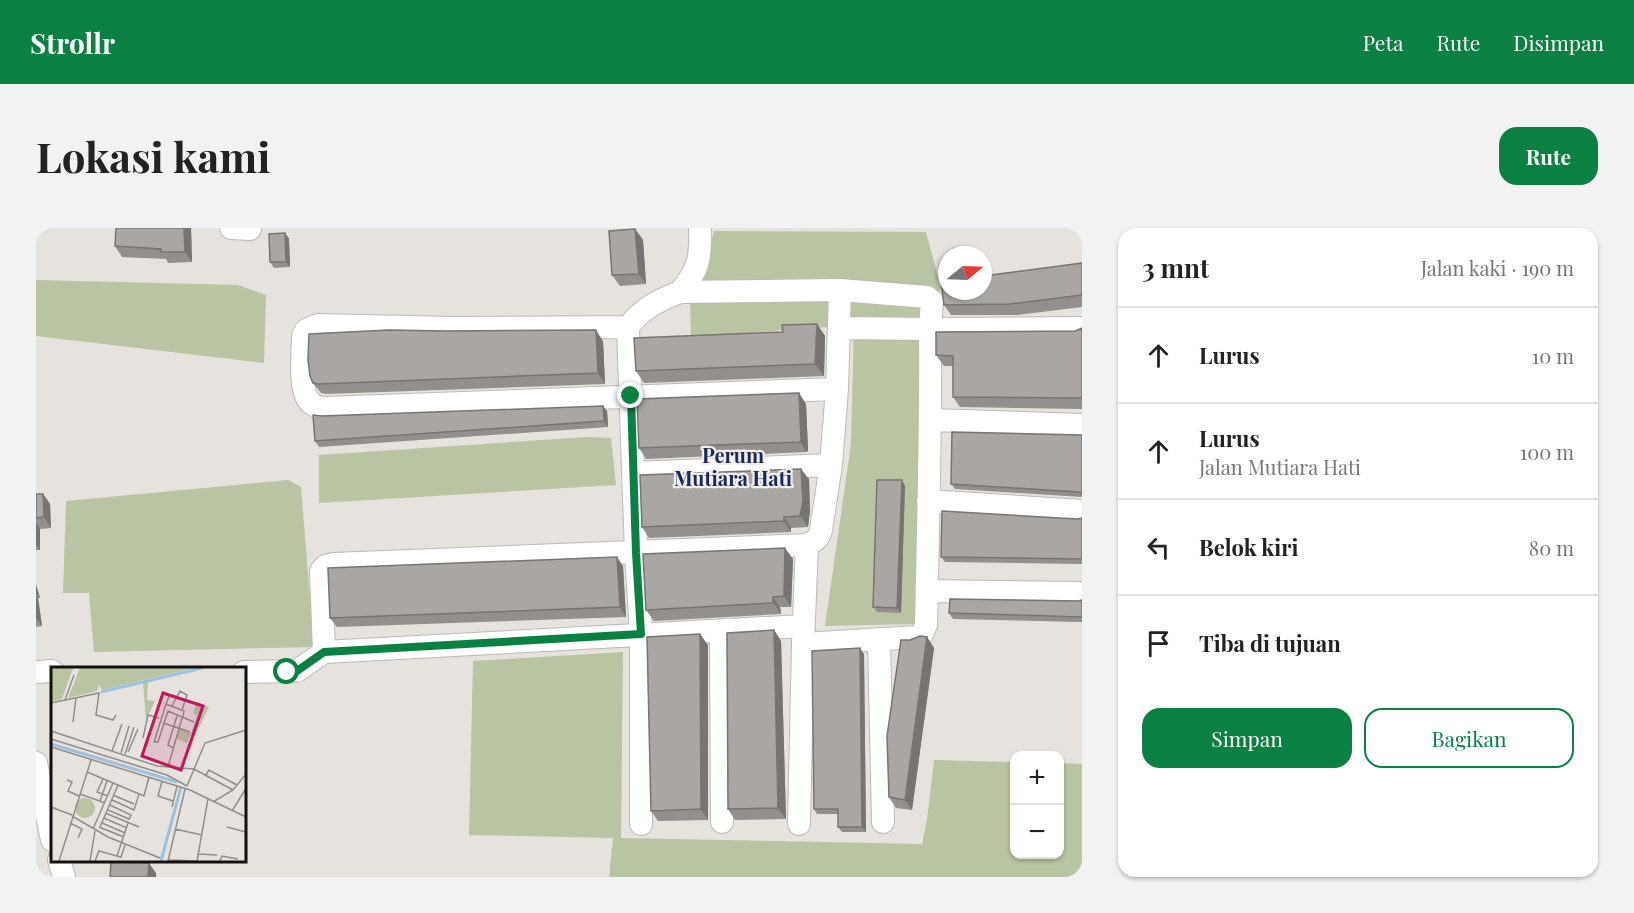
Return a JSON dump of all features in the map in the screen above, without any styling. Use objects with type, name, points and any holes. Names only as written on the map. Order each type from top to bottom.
[{"type":"street","points":[[680,292],[692,279],[698,263],[700,228]]},
{"type":"street","points":[[324,652],[321,571],[325,566],[807,545],[816,540],[820,535],[831,465],[837,389],[840,290]]},
{"type":"street","points":[[246,672],[297,671],[324,652],[641,634],[721,631],[879,639],[916,637],[922,634],[926,626],[931,420],[932,301],[927,297],[840,290],[680,292],[644,309],[628,327],[641,634],[642,824]]},
{"type":"street","points":[[628,327],[452,328],[318,325],[306,330],[303,336],[303,386],[309,402],[325,408],[837,389]]},
{"type":"street","points":[[839,328],[1082,328]]},
{"type":"street","points":[[931,420],[1082,425]]},
{"type":"street","points":[[633,473],[831,465]]},
{"type":"street","points":[[928,501],[1082,511]]},
{"type":"street","points":[[799,824],[807,545]]},
{"type":"street","points":[[927,591],[1082,593]]},
{"type":"street","points":[[721,631],[722,822]]},
{"type":"street","points":[[879,639],[883,822]]},
{"type":"street","points":[[36,672],[51,671]]},
{"type":"street","points":[[36,763],[51,835]]},
{"type":"street","points":[[58,862],[64,877]]},
{"type":"green space","points":[[714,231],[926,232],[938,277],[938,297],[928,328],[917,624],[825,626],[851,444],[854,325],[691,337],[690,298],[705,266]]},
{"type":"green space","points":[[36,280],[238,285],[266,295],[264,363],[36,336]]},
{"type":"green space","points":[[587,437],[611,438],[616,485],[319,503],[319,455]]},
{"type":"green space","points":[[288,480],[301,487],[314,647],[94,652],[89,593],[63,593],[66,501]]},
{"type":"green space","points":[[623,652],[621,838],[922,844],[934,760],[1010,762],[1010,859],[1064,859],[1064,763],[1082,764],[1082,877],[609,877],[613,838],[469,835],[473,661]]},
{"type":"building","points":[[116,228],[184,228],[185,252],[161,252],[161,249],[115,246]]},
{"type":"building","points":[[635,229],[639,274],[612,275],[609,231]]},
{"type":"building","points":[[285,233],[286,262],[270,262],[269,234]]},
{"type":"building","points":[[1082,263],[1082,295],[1009,304],[944,305],[943,300],[992,300],[992,275]]},
{"type":"building","points":[[817,324],[815,364],[636,371],[634,338],[783,332],[782,325]]},
{"type":"building","points":[[1082,328],[1082,398],[953,397],[953,356],[936,355],[936,332],[1075,331]]},
{"type":"building","points":[[389,330],[596,330],[598,373],[313,383],[308,360],[309,334]]},
{"type":"building","points":[[799,393],[800,442],[639,448],[637,399]]},
{"type":"building","points":[[603,406],[604,421],[315,441],[313,415],[322,416]]},
{"type":"building","points":[[952,432],[1082,435],[1082,493],[951,484]]},
{"type":"building","points":[[801,469],[803,501],[800,516],[784,517],[784,521],[642,527],[640,475]]},
{"type":"building","points":[[877,480],[902,480],[897,608],[873,607]]},
{"type":"building","points":[[36,494],[43,494],[44,517],[36,518]]},
{"type":"building","points":[[942,511],[1082,518],[1082,559],[941,557]]},
{"type":"building","points":[[785,548],[784,596],[773,597],[773,603],[646,610],[643,554]]},
{"type":"building","points":[[617,557],[620,607],[330,618],[328,568]]},
{"type":"building","points":[[950,599],[1082,600],[1082,617],[949,613]]},
{"type":"building","points":[[774,630],[778,808],[728,809],[727,633]]},
{"type":"building","points":[[700,634],[701,809],[651,811],[647,637]]},
{"type":"building","points":[[920,636],[927,637],[905,800],[889,797],[887,736],[901,640],[910,640]]},
{"type":"building","points":[[860,648],[862,827],[838,827],[838,809],[814,809],[812,651]]},
{"type":"building","points":[[111,862],[149,863],[148,877],[110,877]]},
{"type":"district","name":"Perum Mutiara Hati","points":[[733,466]]},
{"type":"route","points":[[287,672],[297,671],[324,652],[641,634],[631,396]]}]
